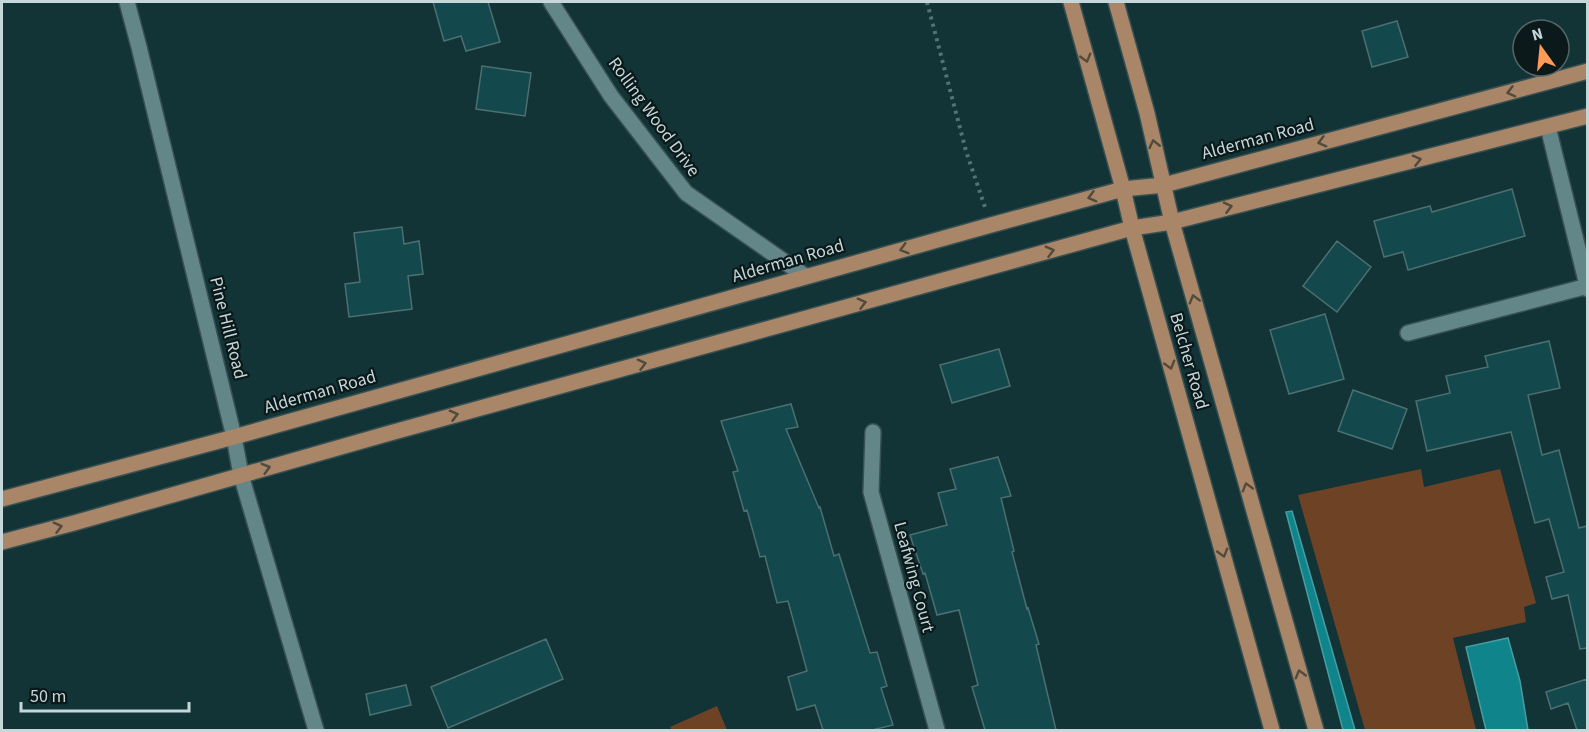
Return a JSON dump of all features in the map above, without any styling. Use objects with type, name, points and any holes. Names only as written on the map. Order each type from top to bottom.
[{"type":"main road","name":"Belcher Road","points":[[1071,2],[1272,730]]},
{"type":"main road","name":"Belcher Road","points":[[1116,2],[1147,113],[1172,222],[1316,730]]},
{"type":"main road","name":"Alderman Road","points":[[2,499],[234,437],[1124,189],[1164,185],[1587,71]]},
{"type":"main road","points":[[2,542],[1132,228],[1172,222],[1587,116]]},
{"type":"street","name":"Pine Hill Road","points":[[127,2],[140,47],[234,437],[241,475],[316,730]]},
{"type":"street","name":"Rolling Wood Drive","points":[[551,2],[611,96],[686,193],[806,276]]},
{"type":"street","points":[[1408,333],[1587,287],[1548,127]]},
{"type":"street","name":"Leafwing Court","points":[[873,432],[871,492],[937,730]]},
{"type":"path","points":[[927,2],[966,152],[991,225]]},
{"type":"shaded area","points":[[1421,469],[1424,487],[1500,469],[1536,603],[1524,607],[1526,622],[1453,638],[1476,730],[1365,730],[1298,495]]},
{"type":"shaded area","points":[[717,706],[727,730],[672,730],[670,727]]},
{"type":"water","points":[[1292,511],[1355,730],[1343,730],[1286,512]]},
{"type":"water","points":[[1508,638],[1520,681],[1528,730],[1486,730],[1466,647]]},
{"type":"building","points":[[433,2],[488,2],[500,42],[466,51],[461,36],[444,41]]},
{"type":"building","points":[[1397,21],[1408,57],[1372,67],[1362,31]]},
{"type":"building","points":[[482,66],[531,73],[525,116],[476,109]]},
{"type":"building","points":[[1512,189],[1525,236],[1408,270],[1403,252],[1384,257],[1374,221],[1430,206],[1432,212]]},
{"type":"building","points":[[402,227],[404,244],[419,241],[423,274],[408,276],[412,309],[349,317],[345,284],[360,282],[354,233]]},
{"type":"building","points":[[1337,241],[1371,267],[1337,312],[1303,286]]},
{"type":"building","points":[[1325,314],[1344,379],[1289,394],[1270,330]]},
{"type":"building","points":[[1549,341],[1560,388],[1528,395],[1542,455],[1559,450],[1579,528],[1587,526],[1587,648],[1580,649],[1568,595],[1552,599],[1546,577],[1564,572],[1549,519],[1535,523],[1511,432],[1427,451],[1416,401],[1450,393],[1446,376],[1488,367],[1485,356]]},
{"type":"building","points":[[999,349],[1010,386],[952,403],[940,365]]},
{"type":"building","points":[[1353,390],[1407,409],[1392,449],[1338,431]]},
{"type":"building","points":[[791,404],[798,427],[786,429],[820,507],[834,556],[839,554],[870,653],[877,652],[887,686],[881,688],[893,725],[872,730],[823,730],[815,705],[797,710],[788,677],[807,671],[788,601],[777,603],[765,556],[760,557],[747,510],[744,511],[733,472],[738,471],[721,421]]},
{"type":"building","points":[[998,457],[1011,496],[1001,498],[1014,551],[1012,552],[1039,644],[1036,645],[1056,730],[985,730],[972,687],[978,685],[959,610],[937,615],[925,573],[923,574],[910,535],[947,525],[938,493],[956,489],[950,469]]},
{"type":"building","points":[[546,639],[563,679],[448,728],[431,687]]},
{"type":"building","points":[[1587,679],[1587,730],[1577,730],[1568,703],[1551,709],[1546,692]]},
{"type":"building","points":[[406,685],[411,705],[370,715],[366,694]]}]
